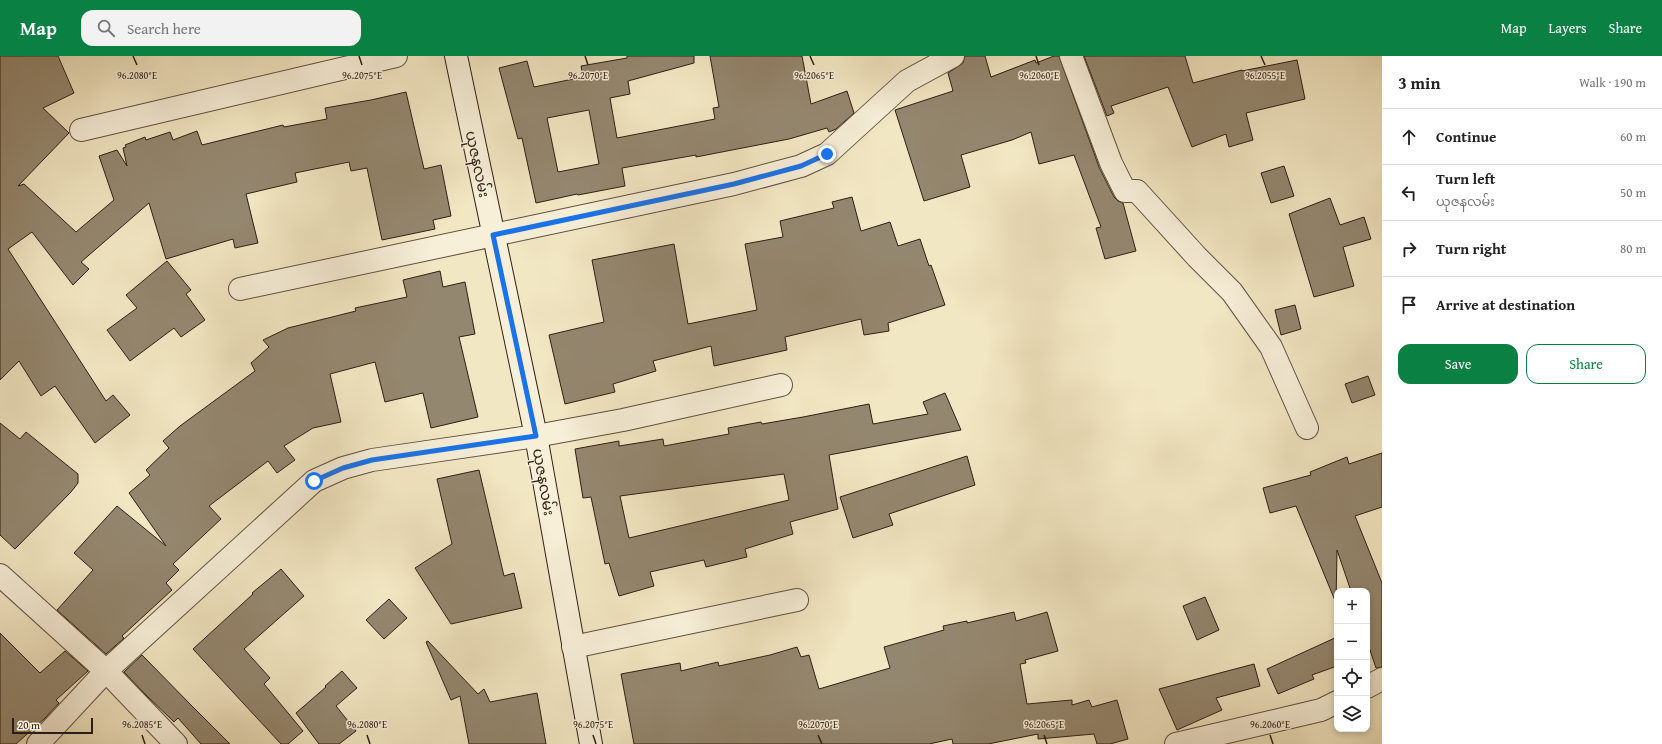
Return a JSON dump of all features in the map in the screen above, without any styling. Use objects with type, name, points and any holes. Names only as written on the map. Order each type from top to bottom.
[{"type":"street","points":[[81,130],[396,56]]},
{"type":"street","name":"ယုဇနလမ်း","points":[[456,56],[536,436],[591,744]]},
{"type":"street","points":[[240,289],[734,184],[801,166],[827,154],[907,81],[953,56]]},
{"type":"street","points":[[1071,56],[1111,163],[1125,192],[1137,191],[1197,257],[1232,292],[1271,347],[1306,428]]},
{"type":"street","points":[[38,744],[106,671],[314,481],[343,468],[372,460],[536,436],[623,420],[781,385]]},
{"type":"street","points":[[0,575],[106,671],[176,744]]},
{"type":"street","points":[[573,647],[797,600]]},
{"type":"street","points":[[1370,685],[1382,679]]},
{"type":"street","points":[[1176,744],[1321,710],[1334,704]]},
{"type":"building","points":[[0,56],[58,56],[74,93],[43,108],[69,133],[18,186],[24,184],[76,232],[114,200],[99,156],[117,150],[127,166],[123,148],[126,147],[125,145],[145,137],[146,140],[170,132],[173,140],[197,131],[202,145],[283,125],[284,127],[327,119],[325,108],[406,92],[424,169],[441,165],[451,216],[433,220],[435,229],[382,240],[367,168],[351,171],[349,162],[295,173],[297,182],[246,194],[258,243],[235,248],[233,239],[166,259],[149,203],[81,262],[89,269],[73,285],[32,232],[8,249],[106,401],[113,395],[130,415],[95,443],[55,386],[41,396],[19,361],[0,380]]},
{"type":"building","points":[[627,56],[694,56],[694,63],[628,81],[630,94],[610,98],[617,138],[715,119],[713,108],[719,107],[710,56],[802,56],[811,104],[847,91],[854,113],[836,129],[829,132],[827,128],[789,139],[696,157],[696,155],[622,168],[625,186],[536,203],[522,138],[518,139],[499,68],[527,61],[534,87],[583,77],[581,66],[627,58]],"holes":[[[589,110],[599,164],[558,172],[547,118]]]},
{"type":"building","points":[[965,56],[985,56],[991,77],[1035,60],[1036,63],[1054,56],[1059,56],[1099,167],[1114,197],[1123,203],[1136,251],[1105,259],[1096,228],[1101,227],[1074,155],[1039,164],[1031,132],[1012,140],[961,155],[970,187],[924,201],[895,110],[953,91],[948,73],[963,63]]},
{"type":"building","points":[[1084,56],[1185,56],[1193,83],[1242,70],[1297,60],[1305,99],[1246,113],[1253,140],[1229,147],[1226,134],[1192,147],[1168,87],[1111,106],[1114,113],[1107,116]]},
{"type":"building","points":[[1284,166],[1294,196],[1271,203],[1261,173]]},
{"type":"building","points":[[852,197],[861,231],[890,222],[898,246],[920,239],[945,305],[888,323],[889,331],[864,335],[861,319],[785,337],[787,350],[714,366],[711,346],[653,361],[656,371],[613,384],[615,392],[565,404],[549,335],[604,322],[592,260],[674,244],[688,324],[757,310],[745,244],[783,237],[780,221],[834,208],[832,202]]},
{"type":"building","points":[[1330,198],[1340,225],[1364,217],[1371,239],[1343,247],[1354,286],[1314,297],[1289,214]]},
{"type":"building","points":[[167,261],[191,290],[186,294],[205,320],[181,337],[174,328],[130,361],[107,330],[137,308],[126,295]]},
{"type":"building","points":[[440,271],[443,287],[465,282],[475,334],[459,337],[478,417],[431,428],[423,393],[385,402],[375,362],[330,374],[341,422],[313,428],[284,446],[295,460],[277,473],[268,461],[209,506],[221,519],[173,564],[179,570],[166,583],[172,590],[122,636],[124,638],[106,654],[57,610],[93,570],[74,553],[117,506],[166,546],[129,493],[150,475],[146,470],[169,448],[163,441],[180,426],[255,371],[251,363],[269,347],[263,340],[288,328],[356,311],[355,308],[407,297],[403,280]]},
{"type":"building","points":[[1295,305],[1301,329],[1281,335],[1275,310]]},
{"type":"building","points":[[1368,376],[1375,395],[1352,403],[1345,384]]},
{"type":"building","points":[[945,393],[961,430],[829,455],[838,509],[790,522],[793,534],[745,549],[747,557],[706,567],[704,560],[650,572],[654,586],[619,596],[609,563],[605,564],[591,497],[583,498],[575,449],[619,441],[619,446],[663,439],[664,446],[729,434],[728,428],[761,422],[762,424],[869,404],[873,424],[928,414],[923,402]],"holes":[[[784,474],[789,500],[629,538],[620,496]]]},
{"type":"building","points":[[0,423],[20,439],[26,432],[78,474],[78,483],[71,492],[15,549],[0,535]]},
{"type":"building","points":[[1382,453],[1382,507],[1355,516],[1382,583],[1382,667],[1376,668],[1370,650],[1370,588],[1350,588],[1337,550],[1336,588],[1334,588],[1334,598],[1296,506],[1270,513],[1263,488],[1311,475],[1310,472],[1347,457],[1349,464]]},
{"type":"building","points":[[967,456],[975,485],[889,514],[893,525],[853,538],[840,497]]},
{"type":"building","points":[[479,470],[504,576],[514,573],[522,608],[451,624],[415,568],[452,544],[437,479]]},
{"type":"building","points":[[281,569],[304,596],[244,649],[270,678],[264,684],[303,731],[288,744],[281,744],[193,649],[253,594],[252,593]]},
{"type":"building","points":[[1205,597],[1219,630],[1197,640],[1183,606]]},
{"type":"building","points":[[389,599],[407,618],[384,639],[366,620]]},
{"type":"building","points":[[1014,612],[1016,621],[1047,612],[1058,651],[1025,660],[1026,663],[1020,664],[1027,704],[1072,700],[1072,705],[1089,700],[1092,707],[1117,700],[1128,739],[1110,744],[1097,744],[1094,734],[1038,739],[1038,734],[988,744],[953,744],[952,739],[929,744],[634,744],[621,674],[680,663],[681,671],[718,662],[719,666],[770,655],[797,647],[801,657],[809,655],[819,689],[890,668],[884,647],[944,630],[943,626],[967,621],[967,623]]},
{"type":"building","points":[[0,633],[40,673],[65,651],[88,671],[56,700],[59,703],[16,744],[0,744]]},
{"type":"building","points":[[1334,638],[1334,667],[1312,675],[1314,679],[1278,694],[1267,669]]},
{"type":"building","points":[[428,641],[478,694],[484,689],[490,702],[537,693],[546,744],[469,744],[460,696],[451,700],[426,642]]},
{"type":"building","points":[[142,655],[230,744],[201,744],[178,718],[174,722],[147,696],[124,672]]},
{"type":"building","points":[[1254,664],[1260,686],[1216,698],[1222,710],[1177,730],[1159,689]]},
{"type":"building","points":[[342,671],[357,688],[336,706],[356,731],[339,744],[319,744],[296,713]]},
{"type":"route","points":[[314,481],[343,468],[372,460],[536,436],[493,235],[734,184],[801,166],[827,154]]}]
